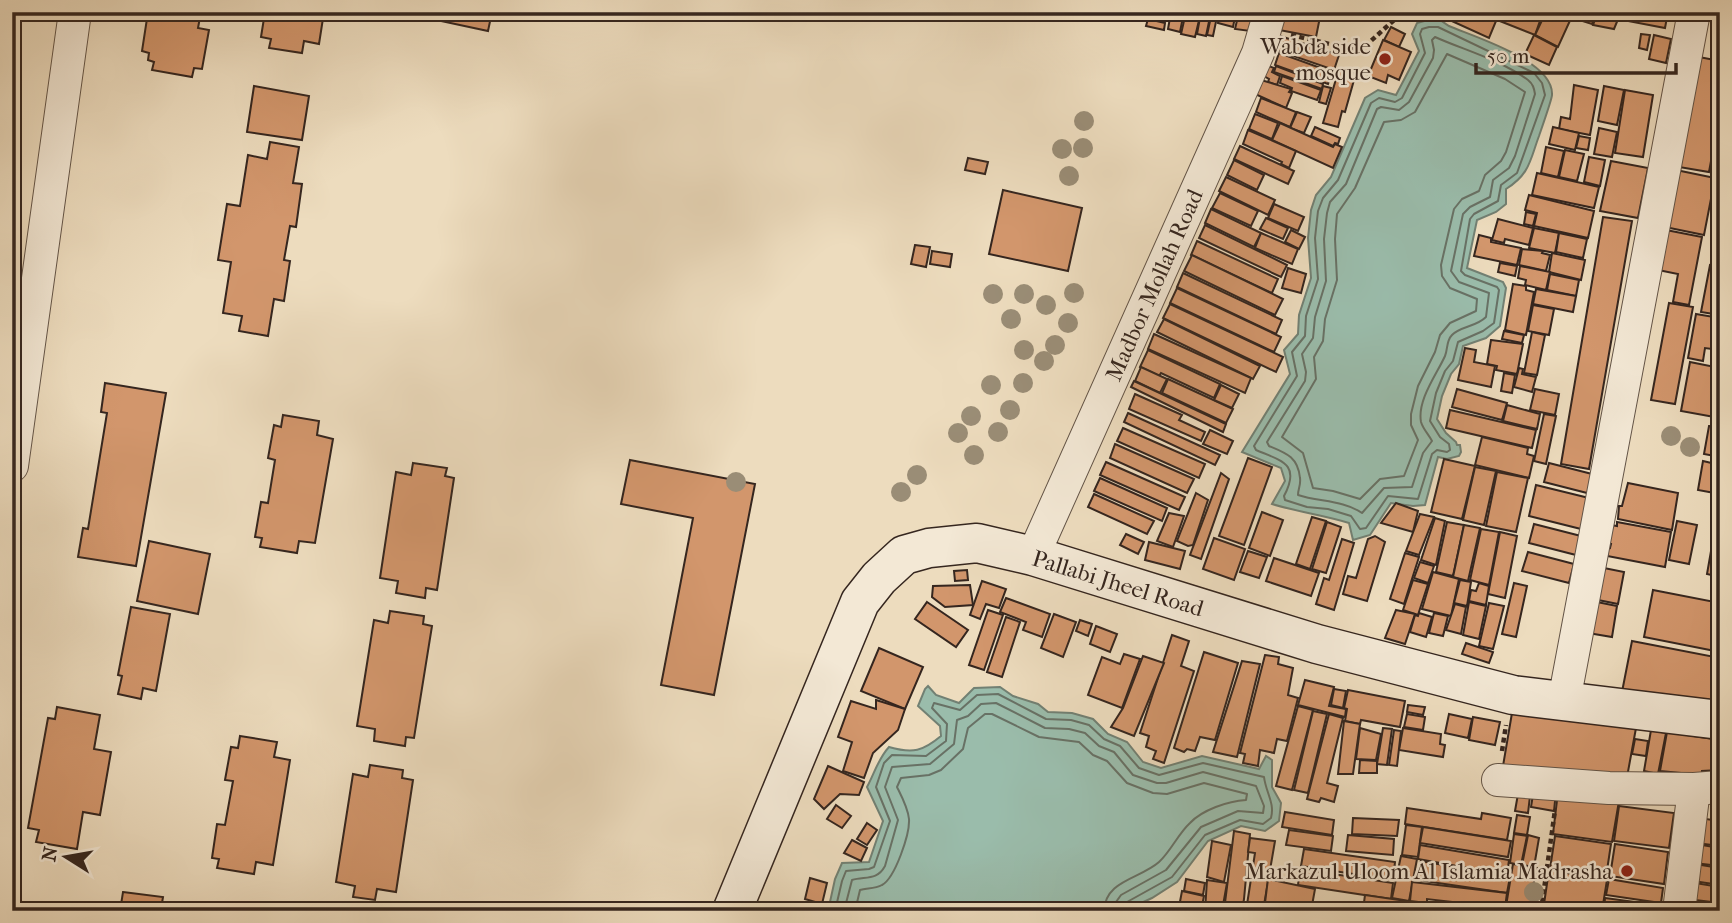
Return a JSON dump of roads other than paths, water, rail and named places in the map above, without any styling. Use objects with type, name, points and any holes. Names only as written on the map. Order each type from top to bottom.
[{"type":"street","points":[[12,466],[75,12]]},
{"type":"street","points":[[1564,701],[1694,12]]},
{"type":"street","name":"Madbor Mollah Road","points":[[1033,556],[1258,53],[1268,21]]},
{"type":"street","name":"Pallabi Jheel Road","points":[[732,911],[860,602],[879,578],[904,555],[951,544],[977,542],[1033,556],[1317,643],[1513,695],[1720,720]]},
{"type":"street","points":[[1498,780],[1634,789],[1707,788],[1679,911]]},
{"type":"water","points":[[1440,20],[1527,61],[1540,71],[1549,83],[1552,95],[1528,166],[1520,178],[1506,189],[1506,204],[1496,212],[1477,220],[1467,268],[1503,282],[1506,288],[1500,326],[1486,338],[1463,346],[1459,364],[1451,374],[1442,396],[1437,419],[1446,433],[1460,445],[1461,452],[1459,456],[1447,459],[1438,457],[1425,505],[1391,503],[1370,535],[1353,540],[1349,523],[1272,504],[1285,481],[1281,468],[1242,452],[1290,374],[1284,350],[1298,334],[1299,315],[1311,278],[1308,238],[1311,210],[1316,195],[1331,177],[1365,98],[1378,90],[1396,95],[1419,51],[1412,34],[1417,23]]},
{"type":"water","points":[[928,686],[936,695],[959,703],[974,688],[1000,687],[1013,696],[1038,704],[1048,712],[1072,713],[1093,719],[1108,734],[1127,742],[1143,762],[1161,768],[1202,756],[1259,769],[1266,756],[1272,760],[1272,787],[1281,803],[1279,821],[1265,831],[1241,826],[1208,841],[1177,882],[1124,911],[828,911],[835,879],[842,863],[869,862],[883,821],[867,787],[882,756],[889,747],[917,750],[941,736],[940,726],[918,706]]},
{"type":"place","name":"Wabda side mosque","points":[[1385,59]]},
{"type":"place","name":"Markazul Uloom Al Islamia Madrasha","points":[[1627,871]]}]
